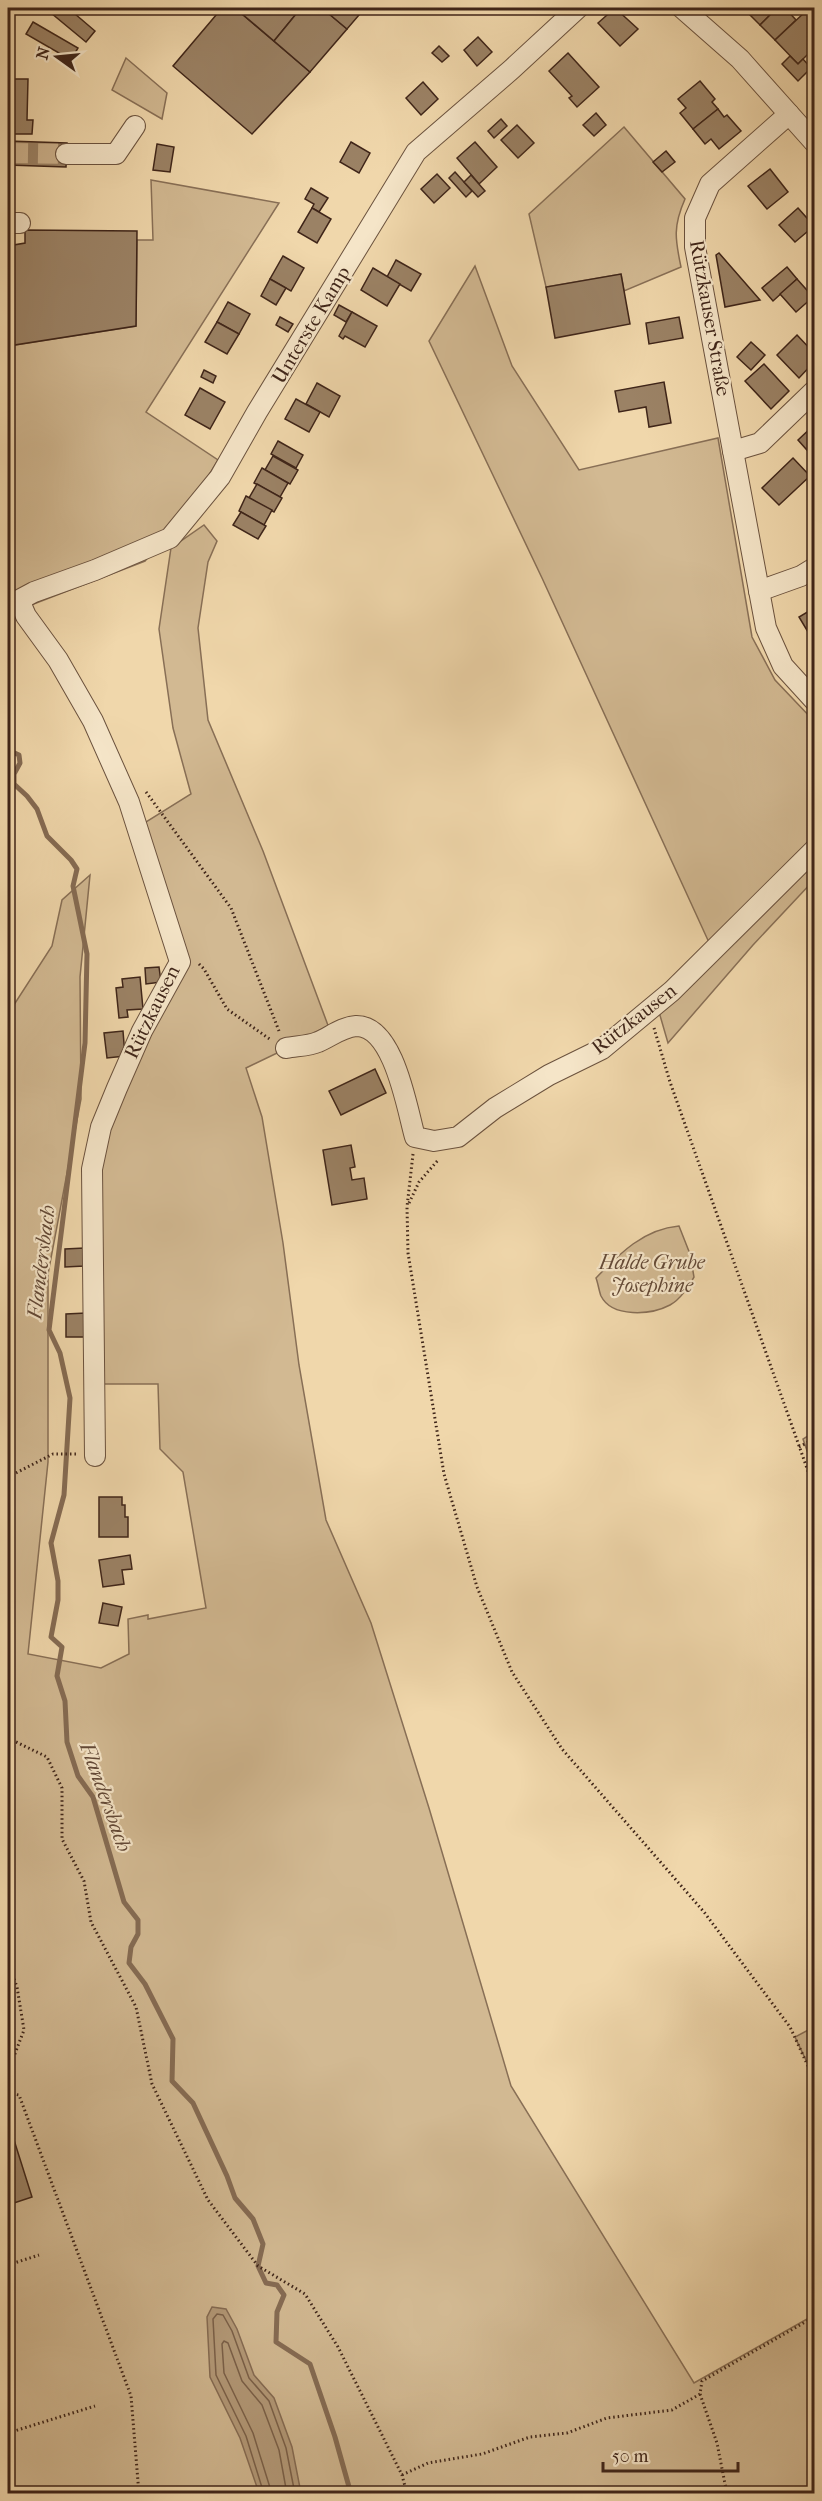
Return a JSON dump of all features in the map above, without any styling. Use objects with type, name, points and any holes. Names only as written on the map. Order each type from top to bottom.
[{"type":"street","name":"Unterste Kamp","points":[[19,600],[170,538],[220,477],[256,412],[416,152],[578,8]]},
{"type":"street","points":[[682,8],[740,59],[814,142]]},
{"type":"street","name":"Rützkauser Straße","points":[[789,114],[710,184],[695,218],[695,247],[766,628],[783,666],[814,700]]},
{"type":"street","points":[[66,154],[116,154],[135,126]]},
{"type":"street","points":[[733,451],[760,443],[814,391]]},
{"type":"street","points":[[759,591],[801,576],[814,568]]},
{"type":"street","name":"Rützkausen","points":[[19,600],[26,616],[58,660],[93,721],[129,802],[180,962],[142,1030],[117,1088],[101,1127],[92,1169],[85,1455]]},
{"type":"street","name":"Rützkausen","points":[[458,1137],[495,1108],[549,1075],[602,1049],[649,1012],[814,850]]},
{"type":"street","points":[[286,1048],[316,1043],[340,1030],[356,1026],[371,1030],[388,1049],[397,1071],[415,1137],[434,1141],[458,1137]]},
{"type":"path","points":[[142,786],[231,908],[286,1048]]},
{"type":"path","points":[[180,962],[192,959],[204,969],[227,1009],[266,1037],[286,1048]]},
{"type":"path","points":[[649,1012],[670,1082],[814,1488]]},
{"type":"path","points":[[415,1137],[407,1207],[408,1253],[444,1474],[477,1587],[512,1672],[562,1749],[704,1912],[790,2027],[814,2079]]},
{"type":"path","points":[[407,1207],[419,1182],[458,1137]]},
{"type":"path","points":[[799,1447],[814,1439]]},
{"type":"path","points":[[8,1478],[54,1454],[85,1455]]},
{"type":"path","points":[[8,1738],[47,1757],[62,1788],[62,1839],[84,1881],[91,1922],[136,2007],[152,2084],[208,2200],[258,2266],[304,2294],[338,2347],[402,2475],[406,2493]]},
{"type":"path","points":[[8,1962],[17,1987],[24,2030],[8,2072]]},
{"type":"path","points":[[8,2093],[19,2095],[131,2396],[139,2493]]},
{"type":"path","points":[[8,2265],[39,2255]]},
{"type":"path","points":[[727,2493],[717,2443],[700,2394],[702,2381],[814,2317]]},
{"type":"path","points":[[402,2475],[428,2463],[482,2454],[530,2437],[567,2433],[607,2418],[672,2410],[700,2394]]},
{"type":"path","points":[[8,2433],[95,2406]]},
{"type":"path","points":[[8,2468],[15,2493]]},
{"type":"green space","points":[[126,58],[167,93],[162,119],[112,90]]},
{"type":"green space","points":[[624,127],[685,199],[678,217],[676,233],[681,267],[624,291],[621,274],[546,287],[529,214]]},
{"type":"green space","points":[[151,180],[279,203],[146,412],[218,460],[189,508],[145,561],[8,614],[8,346],[136,326],[137,240],[153,240]]},
{"type":"green space","points":[[475,266],[512,366],[579,470],[718,438],[752,637],[775,680],[814,721],[814,880],[753,945],[668,1043],[657,1005],[712,949],[542,578],[429,341]]},
{"type":"green space","points":[[204,525],[217,541],[208,562],[198,628],[208,720],[263,851],[329,1028],[246,1068],[262,1117],[283,1243],[299,1365],[326,1520],[371,1623],[429,1808],[511,2086],[694,2383],[814,2315],[814,2493],[8,2494],[8,1014],[52,946],[62,900],[90,875],[80,977],[81,1099],[48,1274],[48,1462],[28,1654],[101,1668],[129,1654],[128,1619],[148,1615],[148,1619],[206,1608],[183,1472],[160,1449],[158,1384],[101,1384],[99,1157],[115,1109],[181,968],[141,825],[191,794],[173,728],[159,629],[171,548]]},
{"type":"green space","name":"Halde Grube Josephine","points":[[679,1226],[690,1254],[694,1277],[681,1296],[670,1305],[643,1312],[623,1311],[606,1303],[601,1296],[596,1278],[624,1251],[644,1237],[666,1228]]},
{"type":"green space","points":[[814,1432],[814,1471],[803,1439]]},
{"type":"green space","points":[[814,2027],[814,2077],[795,2037]]},
{"type":"water","points":[[212,2307],[226,2309],[237,2329],[254,2375],[274,2398],[292,2447],[301,2493],[259,2493],[240,2438],[210,2377],[207,2317]]},
{"type":"building","points":[[45,8],[68,8],[95,31],[86,42]]},
{"type":"building","points":[[222,8],[235,8],[310,72],[252,134],[173,66]]},
{"type":"building","points":[[235,8],[301,8],[274,41]]},
{"type":"building","points":[[301,8],[322,8],[347,29],[310,72],[274,41]]},
{"type":"building","points":[[322,8],[365,8],[347,29]]},
{"type":"building","points":[[615,8],[638,29],[620,46],[598,23]]},
{"type":"building","points":[[743,8],[777,8],[760,25]]},
{"type":"building","points":[[777,8],[785,8],[796,20],[775,40],[760,25]]},
{"type":"building","points":[[805,12],[814,22],[814,59],[809,53],[798,64],[775,40]]},
{"type":"building","points":[[33,22],[78,48],[71,60],[26,34]]},
{"type":"building","points":[[478,37],[492,52],[477,66],[464,50]]},
{"type":"building","points":[[439,46],[449,56],[442,62],[432,53]]},
{"type":"building","points":[[568,53],[599,87],[577,107],[569,98],[572,96],[549,71]]},
{"type":"building","points":[[790,56],[798,64],[803,59],[811,68],[798,81],[782,64]]},
{"type":"building","points":[[13,79],[28,79],[27,120],[33,120],[32,134],[12,134]]},
{"type":"building","points":[[700,81],[715,99],[712,102],[718,109],[693,129],[680,113],[686,108],[678,99]]},
{"type":"building","points":[[423,82],[438,99],[421,115],[406,98]]},
{"type":"building","points":[[718,109],[724,117],[727,115],[741,131],[719,149],[711,139],[705,144],[693,129]]},
{"type":"building","points":[[596,113],[606,125],[594,136],[583,125]]},
{"type":"building","points":[[501,119],[507,126],[494,138],[488,131]]},
{"type":"building","points":[[517,125],[534,143],[518,158],[501,140]]},
{"type":"building","points":[[8,141],[67,143],[66,167],[8,165]]},
{"type":"building","points":[[351,142],[370,153],[359,173],[340,162]]},
{"type":"building","points":[[475,142],[497,167],[479,184],[457,158]]},
{"type":"building","points":[[157,144],[174,147],[170,172],[153,170]]},
{"type":"building","points":[[666,151],[675,162],[662,172],[653,162]]},
{"type":"building","points":[[770,169],[788,192],[767,209],[748,186]]},
{"type":"building","points":[[455,172],[472,191],[466,197],[449,178]]},
{"type":"building","points":[[437,174],[450,188],[434,203],[421,189]]},
{"type":"building","points":[[471,175],[485,191],[478,197],[464,182]]},
{"type":"building","points":[[311,188],[328,198],[319,212],[312,208],[314,204],[305,199]]},
{"type":"building","points":[[312,208],[331,219],[317,243],[298,232]]},
{"type":"building","points":[[798,208],[814,226],[795,242],[779,225]]},
{"type":"building","points":[[25,230],[137,231],[136,326],[8,346],[8,246],[25,243]]},
{"type":"building","points":[[719,253],[760,300],[725,307],[716,255]]},
{"type":"building","points":[[283,256],[304,268],[291,291],[270,279]]},
{"type":"building","points":[[396,260],[421,274],[411,291],[387,277]]},
{"type":"building","points":[[787,267],[797,279],[773,301],[762,288]]},
{"type":"building","points":[[373,268],[400,284],[387,306],[361,290]]},
{"type":"building","points":[[621,274],[630,324],[555,338],[546,287]]},
{"type":"building","points":[[270,279],[286,288],[276,305],[261,296]]},
{"type":"building","points":[[797,279],[813,297],[796,312],[780,294]]},
{"type":"building","points":[[228,302],[250,314],[239,334],[217,322]]},
{"type":"building","points":[[339,305],[352,312],[346,322],[334,315]]},
{"type":"building","points":[[352,312],[377,326],[365,347],[345,336],[343,339],[339,336]]},
{"type":"building","points":[[280,317],[293,324],[288,332],[276,325]]},
{"type":"building","points":[[679,317],[683,338],[649,344],[646,323]]},
{"type":"building","points":[[217,322],[239,334],[227,354],[205,342]]},
{"type":"building","points":[[797,335],[814,353],[814,362],[799,378],[777,355]]},
{"type":"building","points":[[751,342],[765,355],[751,370],[737,357]]},
{"type":"building","points":[[764,364],[789,391],[771,409],[745,381]]},
{"type":"building","points":[[204,370],[216,376],[213,383],[201,377]]},
{"type":"building","points":[[664,382],[671,423],[649,427],[646,407],[619,412],[615,391]]},
{"type":"building","points":[[317,383],[340,396],[329,417],[306,404]]},
{"type":"building","points":[[200,388],[225,402],[210,429],[185,415]]},
{"type":"building","points":[[296,399],[320,412],[309,432],[285,419]]},
{"type":"building","points":[[814,425],[814,458],[798,440]]},
{"type":"building","points":[[278,441],[303,455],[296,468],[271,454]]},
{"type":"building","points":[[273,456],[298,470],[290,484],[265,470]]},
{"type":"building","points":[[793,458],[810,476],[779,505],[762,488]]},
{"type":"building","points":[[262,468],[288,483],[280,497],[254,483]]},
{"type":"building","points":[[257,484],[282,498],[274,512],[249,498]]},
{"type":"building","points":[[246,496],[272,510],[264,525],[239,511]]},
{"type":"building","points":[[241,512],[266,526],[258,539],[233,525]]},
{"type":"building","points":[[814,528],[814,548],[808,530]]},
{"type":"building","points":[[814,608],[814,642],[799,617]]},
{"type":"building","points":[[159,967],[161,982],[146,984],[145,968]]},
{"type":"building","points":[[140,977],[143,1009],[127,1010],[128,1017],[119,1018],[116,988],[123,987],[122,979]]},
{"type":"building","points":[[123,1031],[125,1056],[107,1058],[104,1033]]},
{"type":"building","points":[[375,1069],[386,1093],[341,1115],[329,1091]]},
{"type":"building","points":[[351,1145],[355,1167],[350,1168],[352,1180],[364,1178],[367,1199],[332,1205],[323,1150]]},
{"type":"building","points":[[84,1248],[84,1266],[65,1267],[65,1249]]},
{"type":"building","points":[[86,1313],[87,1337],[66,1337],[66,1314]]},
{"type":"building","points":[[99,1497],[122,1497],[125,1517],[128,1517],[128,1537],[99,1537]]},
{"type":"building","points":[[130,1555],[132,1569],[122,1570],[124,1584],[103,1587],[99,1560]]},
{"type":"building","points":[[103,1603],[122,1607],[118,1626],[99,1623]]},
{"type":"building","points":[[8,2121],[32,2197],[8,2205]]},
{"type":"waterway","name":"Flandersbach","points":[[8,750],[19,755],[20,763],[14,774],[14,784],[37,809],[47,836],[77,869],[73,886],[87,954],[85,1043],[49,1330],[60,1353],[70,1398],[64,1495],[51,1543],[58,1581],[58,1600],[51,1637],[62,1647],[57,1676],[65,1701],[67,1742],[78,1776],[93,1797],[124,1902],[138,1920],[138,1934],[131,1947],[129,1963],[145,1984],[173,2039],[172,2081],[193,2103],[235,2198],[253,2219],[263,2244],[258,2266],[266,2283],[277,2285],[284,2295],[277,2312],[276,2342],[310,2364],[335,2437],[351,2494]]},
{"type":"tunnel","points":[[8,153],[66,154]]}]
